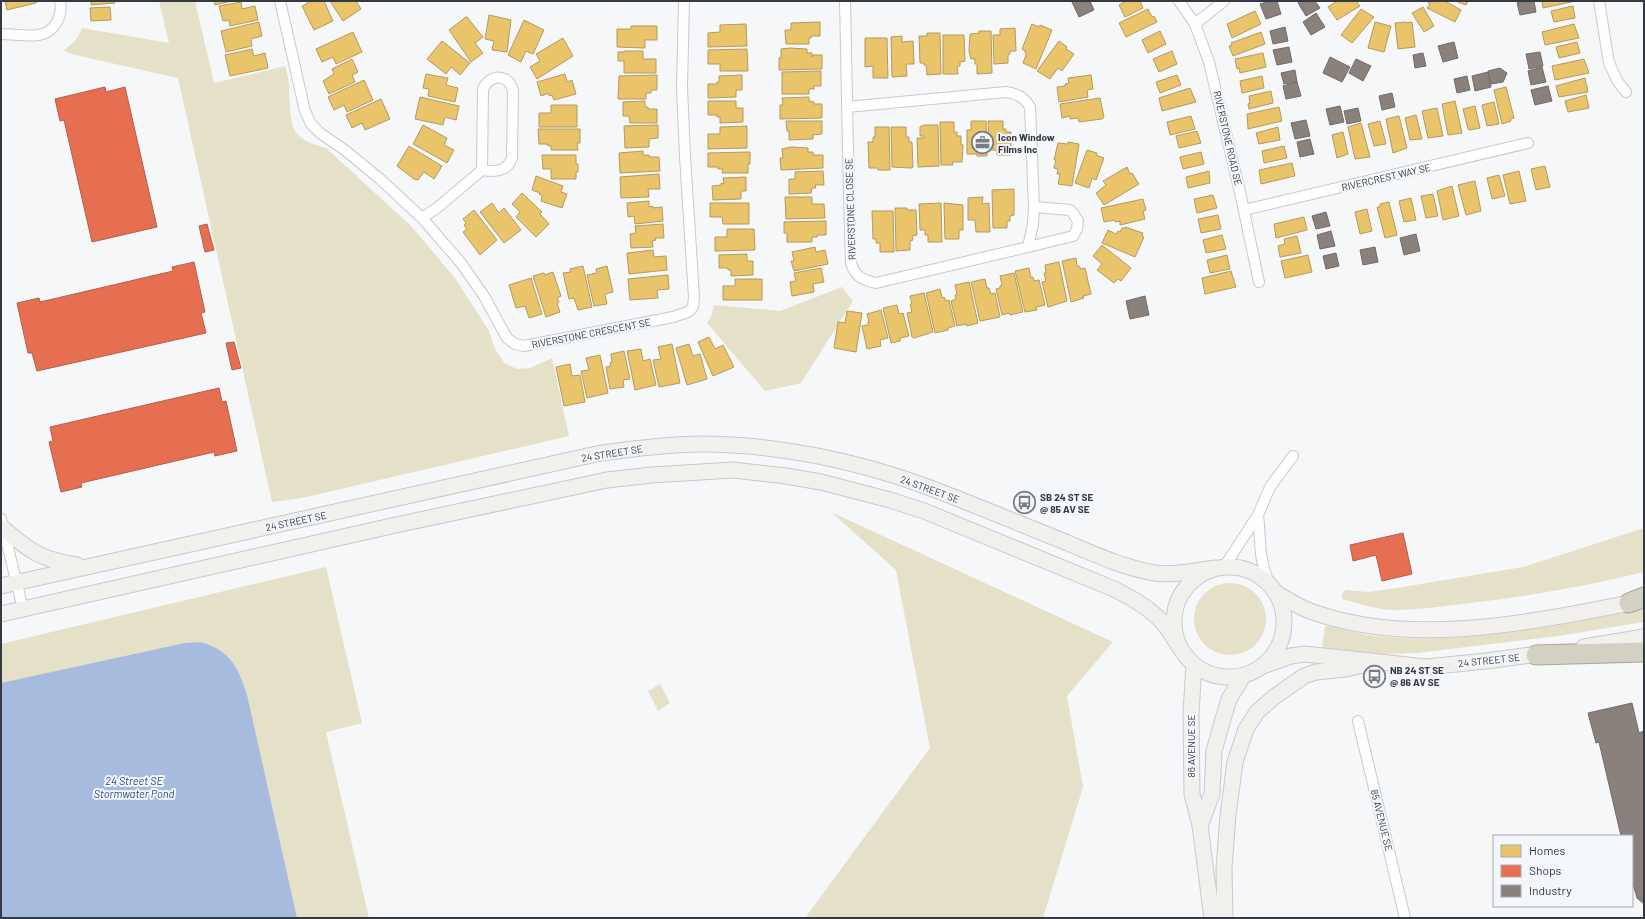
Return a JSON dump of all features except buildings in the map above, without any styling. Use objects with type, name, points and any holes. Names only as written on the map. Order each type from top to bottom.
[{"type":"highway","points":[[1536,655],[1644,652]]},
{"type":"main road","name":"24 STREET SE","points":[[1,586],[601,453],[647,447],[700,444],[796,452],[890,474],[925,486],[1120,564],[1156,573],[1176,574],[1220,567]]},
{"type":"main road","points":[[1,614],[396,525],[607,480],[652,475],[733,470],[786,476],[840,486],[924,511],[1114,589],[1132,598],[1156,616],[1164,624],[1179,646],[1190,661],[1208,674],[1230,678],[1243,676],[1263,666],[1275,653],[1283,637],[1285,616],[1278,594],[1268,582],[1258,574],[1247,569],[1232,566],[1220,567],[1199,575],[1191,581],[1179,597],[1174,618],[1175,635],[1179,646]]},
{"type":"main road","points":[[2,524],[25,547],[38,555],[57,562],[88,566]]},
{"type":"main road","points":[[1278,594],[1310,611],[1352,623],[1370,626],[1424,629],[1469,628],[1516,623],[1639,600]]},
{"type":"main road","name":"24 STREET SE","points":[[1263,666],[1291,656],[1305,654],[1426,667],[1536,655],[1644,637]]},
{"type":"main road","points":[[1225,918],[1224,868],[1228,816],[1235,762],[1246,729],[1257,712],[1274,697],[1304,676],[1316,672],[1346,669],[1376,661]]},
{"type":"main road","name":"86 AVENUE SE","points":[[1194,665],[1191,714],[1192,794],[1200,826],[1212,918]]},
{"type":"main road","name":"86 AVENUE SE","points":[[1200,826],[1212,794],[1214,751],[1227,705],[1236,686],[1243,676]]},
{"type":"street","points":[[1,34],[38,35],[49,31],[60,17],[60,1]]},
{"type":"street","name":"RIVERSTONE CRESCENT SE","points":[[280,1],[305,111],[311,124],[320,133],[346,151],[380,179],[422,218],[461,263],[484,296],[504,334],[511,342],[515,344],[529,346],[673,317],[688,312],[693,307],[694,297],[682,87],[684,1]]},
{"type":"street","name":"RIVERSTONE CLOSE SE","points":[[845,1],[851,263],[854,271],[859,277],[865,281],[876,283],[1073,236],[1077,229],[1076,217],[1070,210],[1034,207]]},
{"type":"street","name":"RIVERSTONE ROAD SE","points":[[1180,1],[1195,24],[1209,62],[1244,210],[1259,282]]},
{"type":"street","points":[[1195,24],[1224,1]]},
{"type":"street","points":[[1599,1],[1609,62],[1618,82],[1626,92]]},
{"type":"street","points":[[422,218],[437,208],[482,170],[502,170],[510,164],[512,158],[512,91],[509,83],[503,78],[494,78],[489,80],[483,89],[482,170]]},
{"type":"street","points":[[847,107],[1006,92],[1016,94],[1025,99],[1030,107],[1034,207],[1034,224],[1028,247]]},
{"type":"street","name":"RIVERCREST WAY SE","points":[[1244,210],[1528,143]]},
{"type":"street","points":[[1220,567],[1258,515],[1270,487],[1293,456]]},
{"type":"street","points":[[1258,515],[1260,556],[1263,571],[1268,582]]},
{"type":"street","points":[[2,524],[23,609]]},
{"type":"street","name":"85 AVENUE SE","points":[[1358,721],[1405,918]]},
{"type":"shaded area","points":[[159,1],[195,1],[214,83],[285,66],[289,84],[291,118],[298,135],[308,142],[326,148],[411,226],[455,278],[489,331],[494,347],[504,363],[517,369],[530,368],[552,358],[569,436],[302,498],[272,502],[178,78],[71,54],[64,50],[75,41],[82,28],[169,43]]},
{"type":"shaded area","points":[[842,287],[853,301],[801,383],[765,391],[707,323],[711,317],[714,305],[780,311]]},
{"type":"shaded area","points":[[831,512],[1113,642],[1067,696],[1083,787],[1043,918],[805,918],[930,748],[896,570]]},
{"type":"shaded area","points":[[1644,528],[1644,572],[1623,577],[1536,594],[1422,609],[1392,610],[1342,599],[1342,593],[1346,590],[1368,592],[1523,567]]},
{"type":"shaded area","name":"24 Street SE Stormwater Pond","points":[[326,567],[362,723],[326,732],[369,918],[1,918],[1,644]]},
{"type":"shaded area","points":[[1230,583],[1250,589],[1260,599],[1266,619],[1260,639],[1250,649],[1230,655],[1210,649],[1200,639],[1194,619],[1200,599],[1210,589]]},
{"type":"shaded area","points":[[1644,609],[1644,622],[1558,636],[1417,653],[1379,654],[1323,648],[1322,646],[1325,627],[1327,626],[1375,636],[1443,638],[1510,632],[1577,622]]},
{"type":"shaded area","points":[[660,684],[670,703],[658,711],[648,691]]},
{"type":"water","name":"24 Street SE Stormwater Pond","points":[[200,642],[210,645],[226,655],[236,668],[244,685],[297,918],[1,918],[1,683],[185,643]]},
{"type":"place","name":"Icon Window Films Inc","points":[[983,143]]},
{"type":"place","name":"SB 24 ST SE @ 85 AV SE","points":[[1024,503]]},
{"type":"place","name":"NB 24 ST SE @ 86 AV SE","points":[[1375,676]]}]
